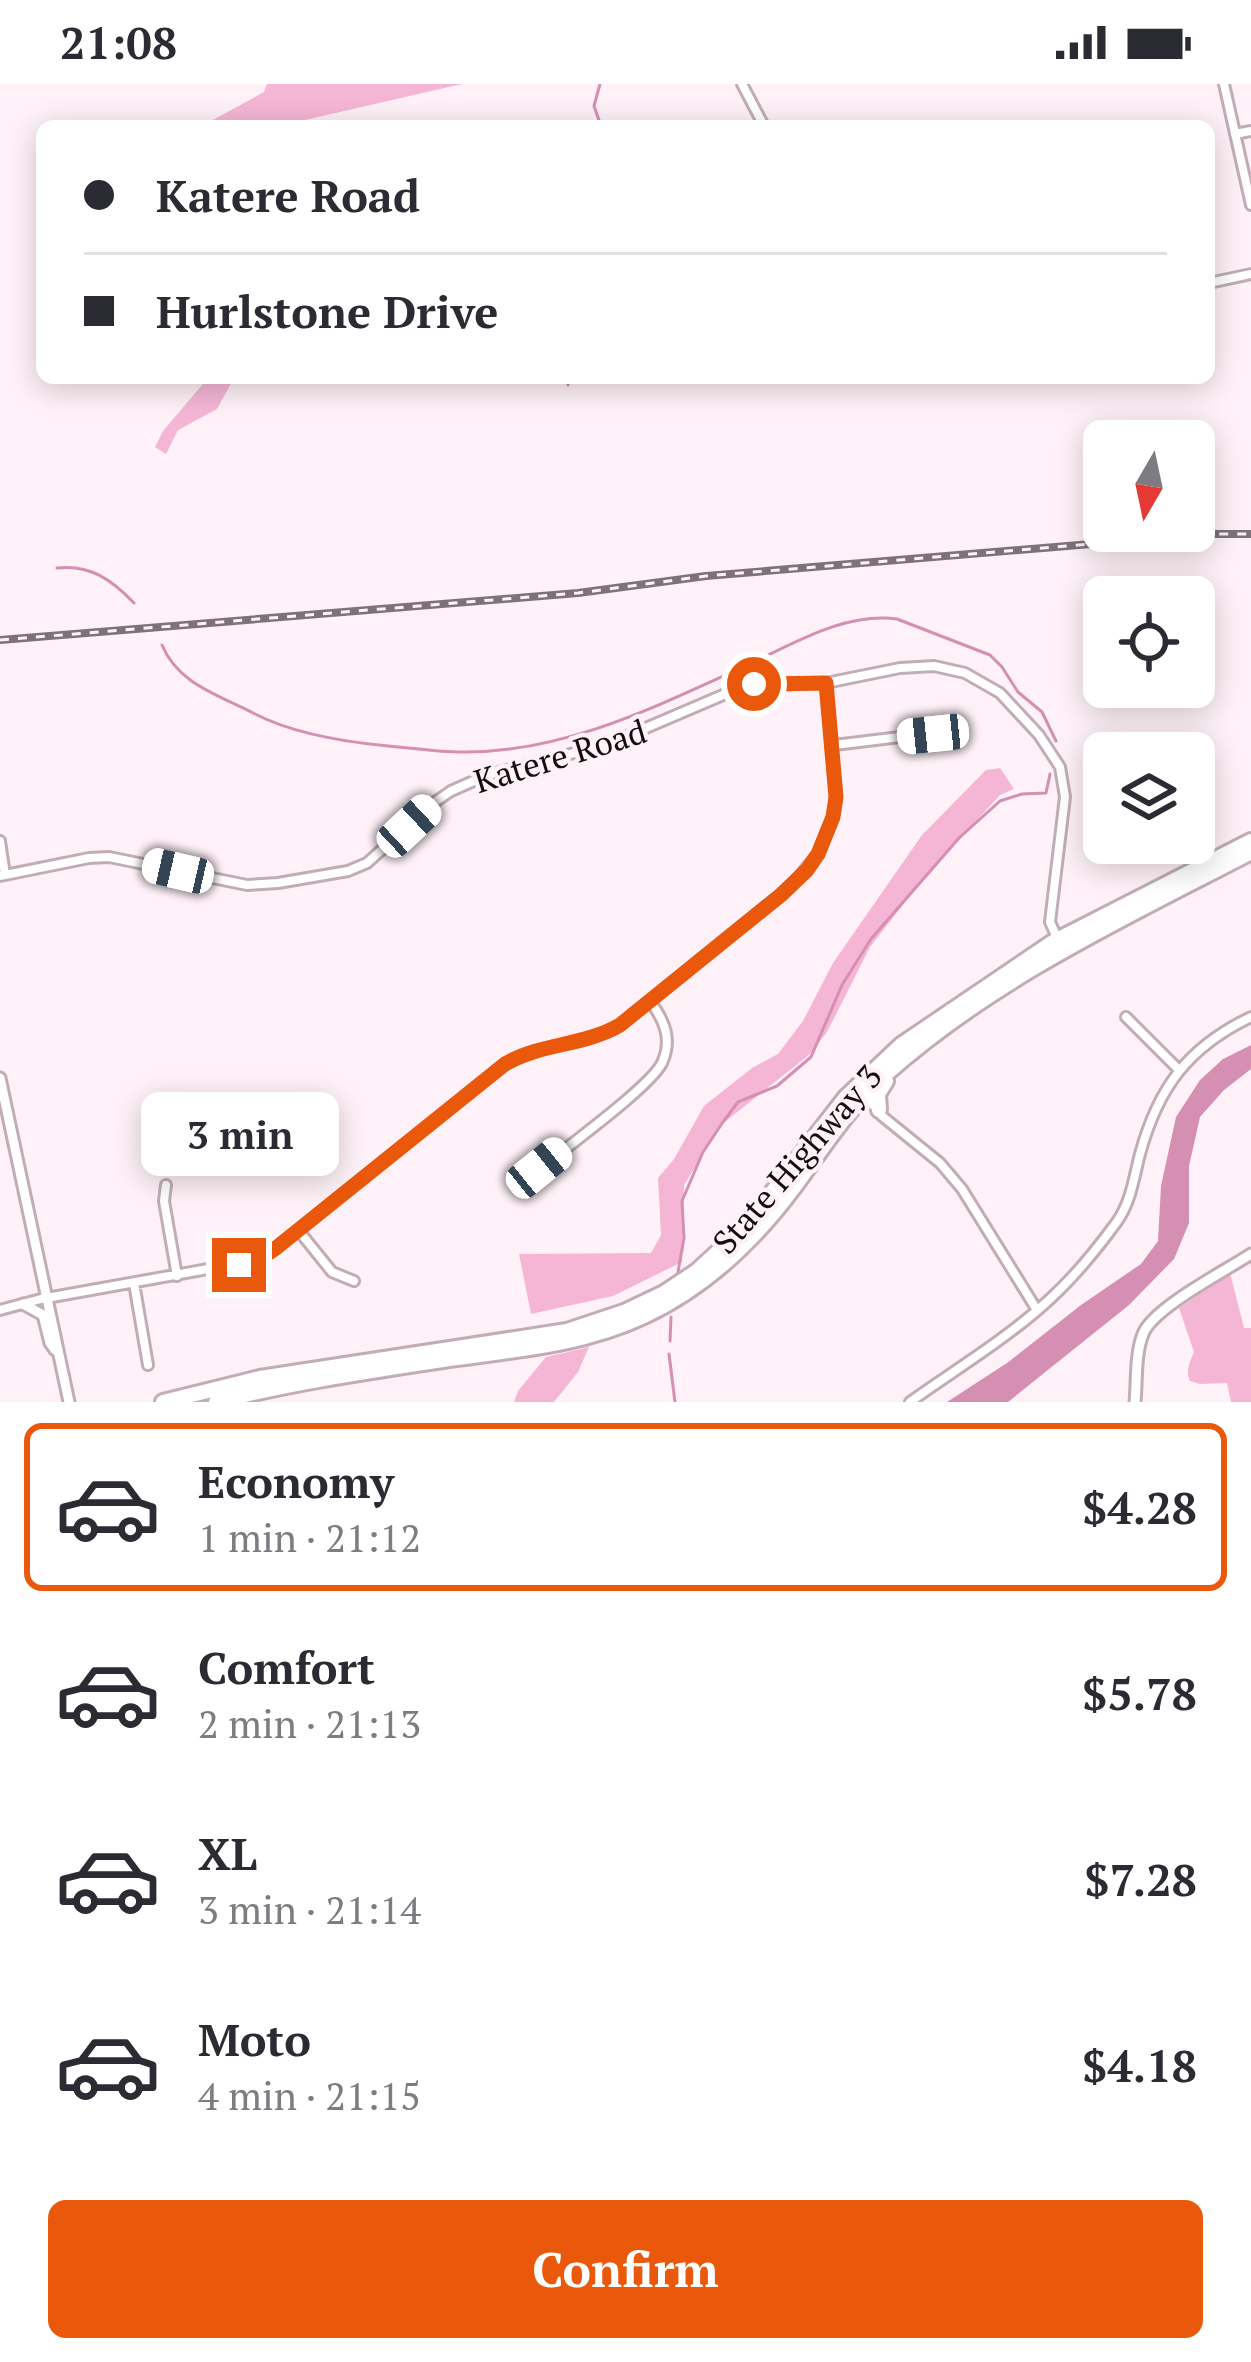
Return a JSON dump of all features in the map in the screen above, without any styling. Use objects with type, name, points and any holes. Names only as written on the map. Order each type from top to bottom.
[{"type":"highway","name":"State Highway 3","points":[[1190,878],[1251,841]]},
{"type":"highway","name":"State Highway 3","points":[[216,1402],[304,1382],[568,1342],[644,1316],[699,1284],[747,1243],[783,1201],[882,1061],[913,1036],[1061,944],[1251,852]]},
{"type":"highway","name":"State Highway 3","points":[[163,1402],[260,1378],[553,1334],[624,1312],[680,1283],[728,1244],[852,1102],[918,1047],[1061,944]]},
{"type":"highway","points":[[880,1113],[880,1088],[918,1047]]},
{"type":"main road","points":[[0,1078],[68,1402]]},
{"type":"main road","points":[[1135,1402],[1139,1349],[1150,1322],[1251,1254]]},
{"type":"main road","points":[[23,1304],[43,1315],[50,1343],[59,1354]]},
{"type":"street","points":[[742,84],[761,120]]},
{"type":"street","points":[[1224,84],[1251,205]]},
{"type":"street","points":[[1235,134],[1251,130]]},
{"type":"street","points":[[1215,283],[1251,274]]},
{"type":"street","name":"Katere Road","points":[[3,876],[99,857],[248,885],[348,871],[367,863],[435,802],[487,775],[606,746],[745,686],[826,683],[920,666],[951,669],[989,685],[1022,715],[1056,758],[1064,782],[1064,809],[1050,922],[1061,944]]},
{"type":"street","points":[[0,1310],[258,1260],[505,1064],[524,1054],[608,1033],[781,895],[818,854],[836,797],[826,683]]},
{"type":"street","points":[[833,745],[933,734]]},
{"type":"street","points":[[0,841],[3,876]]},
{"type":"street","points":[[529,1183],[539,1168],[660,1067],[667,1035],[650,1001]]},
{"type":"street","points":[[1126,1017],[1179,1070]]},
{"type":"street","points":[[910,1402],[1058,1292],[1123,1213],[1152,1115],[1179,1070],[1216,1036],[1251,1017]]},
{"type":"street","points":[[852,1102],[880,1113],[940,1163],[1037,1310]]},
{"type":"street","points":[[852,1102],[880,1113]]},
{"type":"street","points":[[166,1185],[164,1202],[177,1276]]},
{"type":"street","points":[[299,1230],[332,1272],[354,1281]]},
{"type":"street","points":[[134,1283],[148,1365]]},
{"type":"shaded area","points":[[267,84],[462,84],[305,120],[213,120],[264,92]]},
{"type":"shaded area","points":[[203,384],[231,384],[217,409],[178,430],[166,454],[155,447]]},
{"type":"shaded area","points":[[1000,768],[1014,789],[1000,795],[870,947],[827,1032],[810,1054],[721,1125],[684,1185],[682,1262],[613,1296],[531,1314],[519,1254],[651,1253],[661,1235],[658,1178],[704,1106],[778,1054],[803,1021],[833,963],[922,835],[986,770]]},
{"type":"shaded area","points":[[1251,1045],[1251,1069],[1200,1117],[1189,1166],[1189,1223],[1174,1259],[1129,1305],[1008,1402],[947,1402],[1141,1264],[1158,1241],[1161,1186],[1176,1117],[1200,1080],[1223,1059]]},
{"type":"shaded area","points":[[1230,1273],[1244,1328],[1251,1328],[1251,1402],[1231,1402],[1227,1383],[1200,1384],[1190,1381],[1188,1374],[1194,1352],[1179,1308]]},
{"type":"shaded area","points":[[589,1347],[578,1372],[554,1402],[514,1402],[546,1357]]},
{"type":"waterway","points":[[599,120],[594,106],[600,84]]},
{"type":"waterway","points":[[57,568],[100,575],[134,603]]},
{"type":"waterway","points":[[162,645],[178,670],[201,687],[286,727],[355,742],[462,752],[535,745],[571,736],[674,698],[836,626],[897,619],[990,655],[1018,692],[1042,712],[1056,741]]},
{"type":"waterway","points":[[678,1272],[684,1238],[682,1201],[703,1152],[723,1122],[738,1102],[777,1086],[811,1057],[842,985],[871,939],[959,838],[1000,801],[1046,793],[1050,774]]},
{"type":"waterway","points":[[670,1341],[671,1317]]},
{"type":"waterway","points":[[669,1354],[675,1402]]},
{"type":"railway","points":[[0,640],[578,593],[706,576],[1251,534]]},
{"type":"route","points":[[239,1265],[276,1248],[505,1064],[544,1048],[595,1038],[620,1025],[807,870],[826,836],[836,797],[826,683],[754,684]]}]
